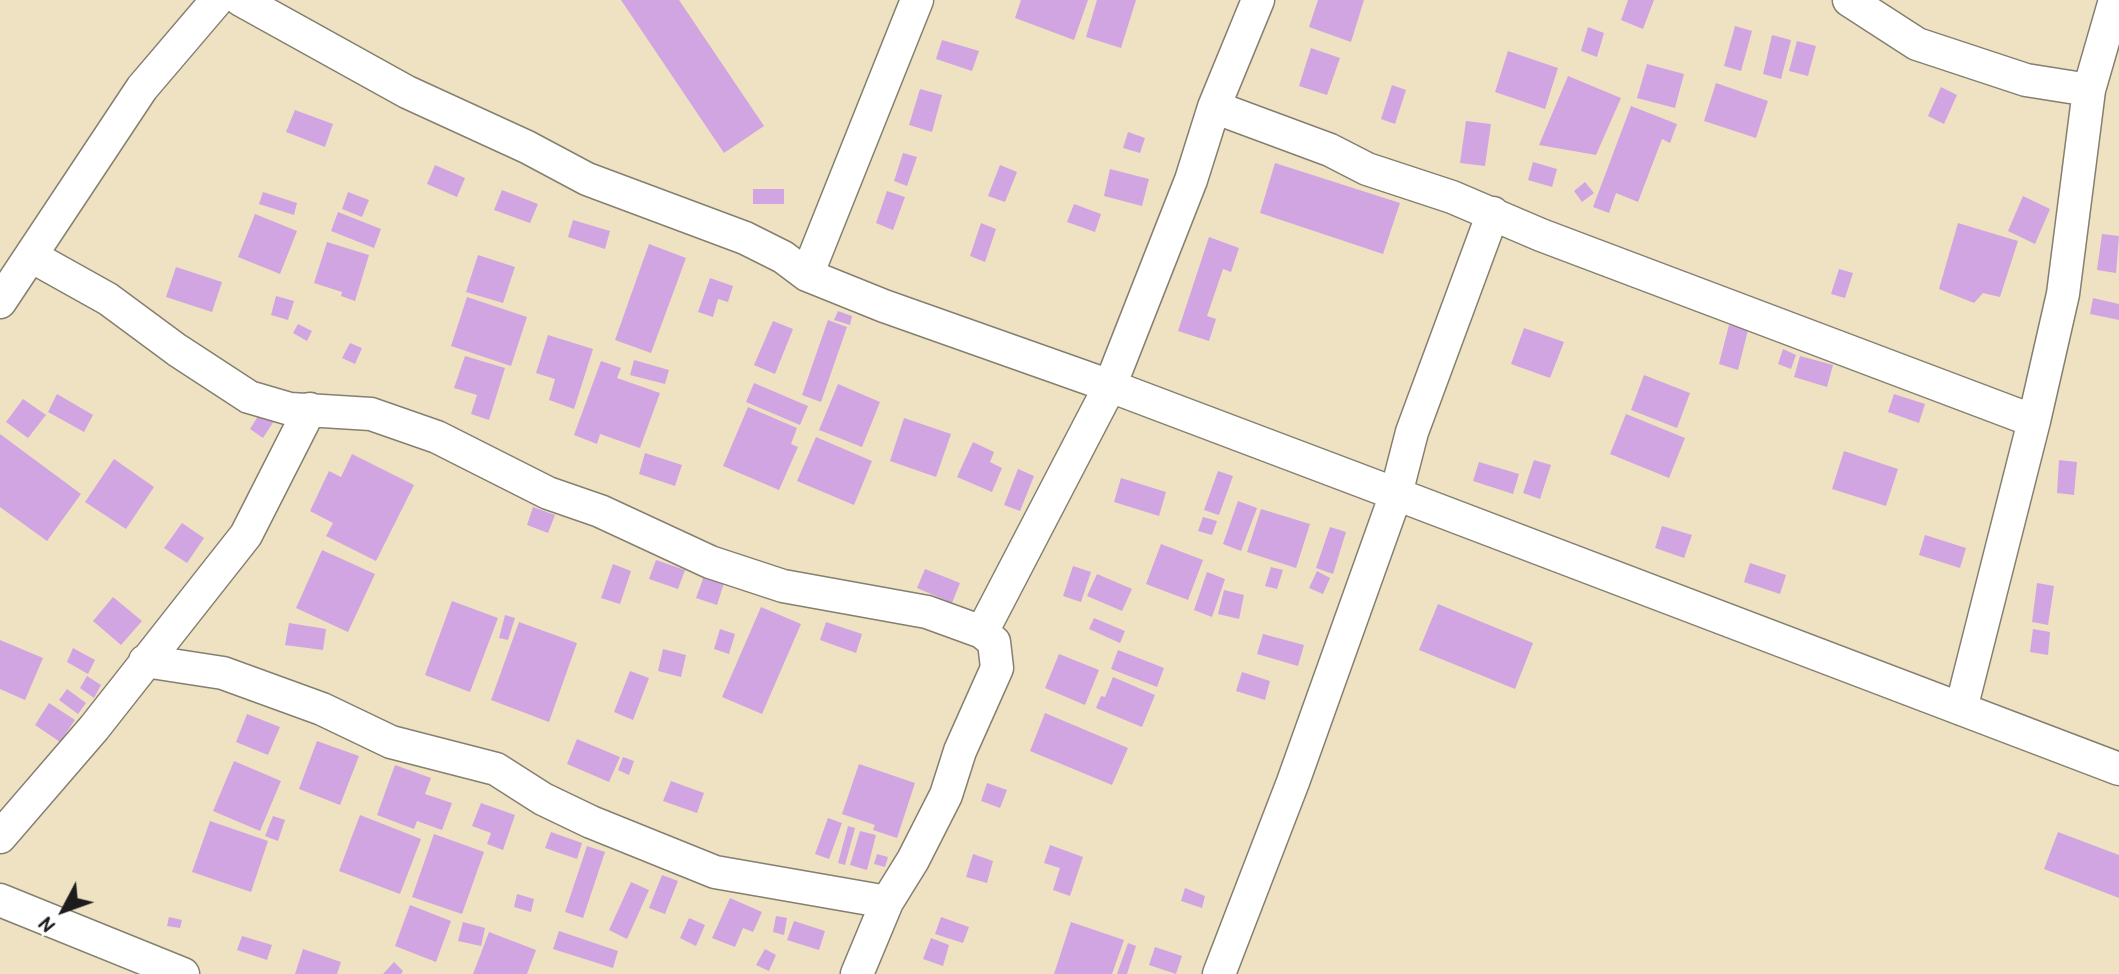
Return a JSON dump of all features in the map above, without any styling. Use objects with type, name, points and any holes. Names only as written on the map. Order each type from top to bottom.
[{"type":"street","points":[[0,302],[142,88],[217,0]]},
{"type":"street","points":[[241,0],[407,92],[527,147],[587,179],[745,238],[783,257],[807,275],[884,306],[1110,386],[2119,769]]},
{"type":"street","points":[[807,275],[917,0]]},
{"type":"street","points":[[982,632],[1110,386],[1191,180],[1214,107],[1258,0]]},
{"type":"street","points":[[1849,0],[1917,44],[2026,80],[2089,90]]},
{"type":"street","points":[[1961,709],[2063,294],[2089,90],[2115,0]]},
{"type":"street","points":[[1214,107],[1330,150],[1367,169],[1452,197],[1541,235],[2034,421]]},
{"type":"street","points":[[1219,974],[1293,782],[1396,494],[1412,432],[1493,213]]},
{"type":"street","points":[[31,256],[108,299],[177,350],[249,397],[290,409],[371,414],[437,437],[548,493],[600,511],[710,562],[783,586],[927,612],[982,632],[994,642],[997,668],[960,751],[946,795],[913,860],[887,902],[857,974]]},
{"type":"street","points":[[0,837],[94,728],[246,535],[310,409]]},
{"type":"street","points":[[145,661],[223,673],[322,709],[391,742],[496,769],[543,799],[579,816],[715,872],[887,902]]},
{"type":"street","points":[[0,900],[183,974]]},
{"type":"building","points":[[621,0],[679,0],[764,126],[724,153]]},
{"type":"building","points":[[1021,0],[1088,0],[1074,40],[1015,18]]},
{"type":"building","points":[[1097,0],[1136,0],[1121,48],[1086,37]]},
{"type":"building","points":[[1318,0],[1364,0],[1351,42],[1309,27]]},
{"type":"building","points":[[1628,0],[1654,0],[1643,29],[1621,20]]},
{"type":"building","points":[[1735,26],[1752,31],[1741,71],[1724,66]]},
{"type":"building","points":[[1588,27],[1604,33],[1597,57],[1581,51]]},
{"type":"building","points":[[1772,35],[1791,40],[1781,79],[1763,74]]},
{"type":"building","points":[[942,40],[979,51],[972,71],[936,59]]},
{"type":"building","points":[[1797,41],[1816,46],[1808,76],[1789,71]]},
{"type":"building","points":[[1311,48],[1340,58],[1327,95],[1299,86]]},
{"type":"building","points":[[1508,51],[1558,68],[1545,109],[1495,92]]},
{"type":"building","points":[[1647,64],[1684,74],[1675,108],[1637,98]]},
{"type":"building","points":[[1568,76],[1621,98],[1596,155],[1539,145]]},
{"type":"building","points":[[1716,83],[1768,101],[1756,138],[1704,121]]},
{"type":"building","points":[[1392,85],[1406,90],[1395,124],[1381,119]]},
{"type":"building","points":[[1941,87],[1957,95],[1944,124],[1928,116]]},
{"type":"building","points":[[920,89],[942,95],[932,132],[909,125]]},
{"type":"building","points":[[1631,106],[1677,124],[1670,143],[1662,139],[1638,202],[1616,193],[1609,213],[1593,207]]},
{"type":"building","points":[[295,110],[333,124],[325,147],[286,132]]},
{"type":"building","points":[[1466,121],[1491,124],[1485,166],[1460,163]]},
{"type":"building","points":[[1128,132],[1145,138],[1140,153],[1123,148]]},
{"type":"building","points":[[903,153],[917,157],[907,186],[894,181]]},
{"type":"building","points":[[1533,162],[1557,169],[1552,187],[1528,180]]},
{"type":"building","points":[[1275,163],[1400,203],[1383,254],[1260,213]]},
{"type":"building","points":[[435,165],[465,178],[457,197],[427,184]]},
{"type":"building","points":[[1000,165],[1017,172],[1005,202],[988,196]]},
{"type":"building","points":[[1110,169],[1149,179],[1142,206],[1104,196]]},
{"type":"building","points":[[1585,182],[1594,193],[1582,202],[1574,191]]},
{"type":"building","points":[[753,189],[784,189],[784,204],[753,204]]},
{"type":"building","points":[[502,190],[538,204],[530,223],[494,210]]},
{"type":"building","points":[[887,191],[905,197],[893,230],[876,223]]},
{"type":"building","points":[[263,192],[297,203],[294,215],[259,204]]},
{"type":"building","points":[[348,192],[369,200],[362,217],[342,209]]},
{"type":"building","points":[[2023,196],[2050,209],[2035,244],[2008,231]]},
{"type":"building","points":[[1074,204],[1101,214],[1095,232],[1067,222]]},
{"type":"building","points":[[338,212],[381,229],[374,248],[331,231]]},
{"type":"building","points":[[255,214],[297,231],[280,274],[238,257]]},
{"type":"building","points":[[573,220],[610,231],[605,249],[568,237]]},
{"type":"building","points":[[981,223],[996,229],[985,262],[970,256]]},
{"type":"building","points":[[1958,223],[2018,241],[2000,297],[1983,293],[1974,303],[1939,289]]},
{"type":"building","points":[[2102,234],[2119,236],[2116,273],[2097,270]]},
{"type":"building","points":[[1209,237],[1239,248],[1231,272],[1223,269],[1207,316],[1216,319],[1209,341],[1178,331]]},
{"type":"building","points":[[327,242],[369,255],[355,301],[341,296],[342,292],[314,283]]},
{"type":"building","points":[[649,244],[686,258],[651,353],[615,340]]},
{"type":"building","points":[[478,255],[515,267],[503,303],[466,292]]},
{"type":"building","points":[[176,267],[222,282],[212,312],[166,297]]},
{"type":"building","points":[[1839,269],[1853,273],[1845,298],[1831,294]]},
{"type":"building","points":[[710,278],[733,286],[728,302],[718,299],[713,317],[698,312]]},
{"type":"building","points":[[276,296],[294,301],[288,320],[271,315]]},
{"type":"building","points":[[467,297],[527,317],[511,366],[451,346]]},
{"type":"building","points":[[2093,298],[2119,304],[2119,320],[2090,314]]},
{"type":"building","points":[[838,311],[852,316],[850,325],[834,320]]},
{"type":"building","points":[[828,320],[847,327],[821,402],[802,395]]},
{"type":"building","points":[[773,321],[793,329],[775,374],[754,365]]},
{"type":"building","points":[[298,324],[312,331],[307,341],[293,333]]},
{"type":"building","points":[[1729,325],[1748,330],[1738,370],[1719,364]]},
{"type":"building","points":[[1524,328],[1564,342],[1550,378],[1511,364]]},
{"type":"building","points":[[548,335],[593,349],[574,409],[549,400],[555,379],[536,373]]},
{"type":"building","points":[[350,343],[362,348],[355,364],[342,358]]},
{"type":"building","points":[[1783,349],[1796,355],[1791,369],[1778,364]]},
{"type":"building","points":[[465,356],[505,368],[489,420],[471,414],[477,395],[454,388]]},
{"type":"building","points":[[1800,356],[1833,365],[1827,387],[1794,377]]},
{"type":"building","points":[[634,360],[669,370],[665,384],[630,375]]},
{"type":"building","points":[[601,361],[621,368],[617,378],[660,393],[640,448],[600,434],[597,444],[574,435]]},
{"type":"building","points":[[1644,375],[1690,393],[1677,428],[1631,410]]},
{"type":"building","points":[[754,383],[808,406],[800,425],[746,402]]},
{"type":"building","points":[[838,384],[880,402],[862,447],[819,430]]},
{"type":"building","points":[[57,394],[93,415],[84,432],[48,412]]},
{"type":"building","points":[[1894,394],[1925,404],[1919,423],[1888,412]]},
{"type":"building","points":[[23,399],[46,415],[28,438],[6,422]]},
{"type":"building","points":[[748,407],[797,428],[791,444],[798,447],[779,490],[723,466]]},
{"type":"building","points":[[260,413],[274,421],[263,438],[250,429]]},
{"type":"building","points":[[1626,414],[1685,438],[1669,478],[1610,454]]},
{"type":"building","points":[[904,418],[951,434],[936,477],[890,461]]},
{"type":"building","points":[[0,434],[81,494],[47,541],[0,507]]},
{"type":"building","points":[[816,437],[872,461],[854,505],[797,481]]},
{"type":"building","points":[[973,442],[994,452],[990,462],[1002,468],[992,492],[957,477]]},
{"type":"building","points":[[1844,451],[1898,469],[1886,506],[1832,489]]},
{"type":"building","points":[[645,453],[682,465],[675,486],[639,474]]},
{"type":"building","points":[[352,454],[414,485],[376,561],[326,536],[333,523],[310,511],[329,471],[341,477]]},
{"type":"building","points":[[114,459],[154,487],[126,529],[85,502]]},
{"type":"building","points":[[1534,460],[1551,465],[1540,499],[1523,493]]},
{"type":"building","points":[[2059,460],[2077,462],[2074,495],[2057,493]]},
{"type":"building","points":[[1479,462],[1519,474],[1513,494],[1473,481]]},
{"type":"building","points":[[1018,469],[1034,476],[1020,511],[1004,505]]},
{"type":"building","points":[[1218,471],[1233,476],[1219,515],[1204,510]]},
{"type":"building","points":[[1121,478],[1166,492],[1159,516],[1114,502]]},
{"type":"building","points":[[1238,501],[1257,508],[1241,551],[1223,544]]},
{"type":"building","points":[[533,507],[555,515],[548,533],[527,525]]},
{"type":"building","points":[[1261,509],[1310,524],[1296,568],[1247,552]]},
{"type":"building","points":[[1203,517],[1217,521],[1212,535],[1198,531]]},
{"type":"building","points":[[182,523],[204,538],[187,563],[164,548]]},
{"type":"building","points":[[1662,526],[1692,535],[1684,558],[1655,548]]},
{"type":"building","points":[[1330,527],[1346,532],[1333,574],[1316,568]]},
{"type":"building","points":[[1925,535],[1966,548],[1960,568],[1919,555]]},
{"type":"building","points":[[1161,544],[1203,560],[1188,600],[1146,584]]},
{"type":"building","points":[[322,550],[375,574],[348,632],[296,608]]},
{"type":"building","points":[[656,560],[685,570],[678,589],[649,579]]},
{"type":"building","points":[[1750,563],[1786,575],[1780,594],[1744,582]]},
{"type":"building","points":[[613,564],[631,571],[620,604],[601,598]]},
{"type":"building","points":[[1073,566],[1091,572],[1081,602],[1063,596]]},
{"type":"building","points":[[1271,567],[1283,570],[1277,589],[1265,586]]},
{"type":"building","points":[[925,569],[960,583],[952,603],[917,588]]},
{"type":"building","points":[[1317,571],[1330,578],[1323,594],[1309,588]]},
{"type":"building","points":[[1207,572],[1225,579],[1212,617],[1194,610]]},
{"type":"building","points":[[1097,574],[1132,589],[1122,611],[1087,596]]},
{"type":"building","points":[[704,576],[724,583],[717,605],[696,598]]},
{"type":"building","points":[[2037,583],[2054,586],[2048,625],[2032,622]]},
{"type":"building","points":[[1224,590],[1244,595],[1239,619],[1218,614]]},
{"type":"building","points":[[113,597],[142,621],[121,645],[93,621]]},
{"type":"building","points":[[452,601],[498,618],[470,692],[425,675]]},
{"type":"building","points":[[1438,604],[1533,643],[1515,689],[1419,650]]},
{"type":"building","points":[[761,607],[801,624],[762,714],[722,697]]},
{"type":"building","points":[[505,615],[515,618],[508,640],[499,638]]},
{"type":"building","points":[[1094,618],[1125,631],[1120,643],[1089,629]]},
{"type":"building","points":[[519,622],[577,643],[549,722],[491,700]]},
{"type":"building","points":[[826,622],[862,634],[856,653],[820,640]]},
{"type":"building","points":[[289,623],[326,629],[323,650],[285,645]]},
{"type":"building","points":[[720,629],[735,634],[729,654],[714,649]]},
{"type":"building","points":[[2033,629],[2050,632],[2048,655],[2030,652]]},
{"type":"building","points":[[1263,634],[1304,645],[1298,666],[1257,654]]},
{"type":"building","points":[[0,640],[43,658],[25,700],[0,689]]},
{"type":"building","points":[[73,648],[95,660],[88,674],[67,662]]},
{"type":"building","points":[[663,649],[686,655],[681,677],[658,671]]},
{"type":"building","points":[[1118,650],[1164,668],[1157,687],[1111,669]]},
{"type":"building","points":[[1059,654],[1099,670],[1085,705],[1045,688]]},
{"type":"building","points":[[630,671],[649,678],[633,720],[614,712]]},
{"type":"building","points":[[1242,672],[1270,681],[1265,700],[1236,691]]},
{"type":"building","points":[[87,676],[101,685],[94,698],[80,688]]},
{"type":"building","points":[[1113,677],[1155,695],[1142,727],[1096,708],[1101,696],[1105,697]]},
{"type":"building","points":[[67,689],[86,703],[78,714],[59,700]]},
{"type":"building","points":[[49,703],[75,720],[60,742],[35,725]]},
{"type":"building","points":[[1045,713],[1128,748],[1112,785],[1030,751]]},
{"type":"building","points":[[247,714],[280,727],[268,755],[236,742]]},
{"type":"building","points":[[577,739],[620,757],[609,782],[567,764]]},
{"type":"building","points":[[317,741],[359,756],[340,805],[299,789]]},
{"type":"building","points":[[623,757],[634,761],[629,775],[618,770]]},
{"type":"building","points":[[234,761],[281,781],[260,831],[213,811]]},
{"type":"building","points":[[859,764],[915,783],[897,838],[873,830],[875,825],[842,814]]},
{"type":"building","points":[[395,765],[431,778],[425,794],[452,803],[442,830],[417,821],[414,829],[377,815]]},
{"type":"building","points":[[671,781],[704,793],[697,813],[663,801]]},
{"type":"building","points":[[987,783],[1007,790],[1000,808],[981,801]]},
{"type":"building","points":[[481,803],[515,815],[503,850],[487,844],[491,833],[472,826]]},
{"type":"building","points":[[360,815],[421,839],[400,894],[339,871]]},
{"type":"building","points":[[273,816],[285,820],[278,841],[265,836]]},
{"type":"building","points":[[828,818],[842,823],[829,859],[815,854]]},
{"type":"building","points":[[210,821],[268,841],[251,892],[192,872]]},
{"type":"building","points":[[848,826],[855,828],[845,865],[838,863]]},
{"type":"building","points":[[860,831],[876,835],[867,870],[850,865]]},
{"type":"building","points":[[551,832],[582,843],[577,859],[545,848]]},
{"type":"building","points":[[2058,832],[2119,855],[2119,898],[2044,869]]},
{"type":"building","points":[[434,834],[484,852],[462,914],[412,897]]},
{"type":"building","points":[[1050,845],[1083,857],[1070,896],[1053,890],[1060,868],[1044,863]]},
{"type":"building","points":[[587,846],[605,852],[583,918],[565,912]]},
{"type":"building","points":[[877,854],[888,857],[885,867],[874,864]]},
{"type":"building","points":[[973,854],[993,861],[987,883],[966,877]]},
{"type":"building","points":[[662,875],[678,881],[665,914],[649,908]]},
{"type":"building","points":[[631,882],[649,890],[627,939],[609,930]]},
{"type":"building","points":[[1185,888],[1205,896],[1202,908],[1181,901]]},
{"type":"building","points":[[517,894],[534,899],[531,912],[514,907]]},
{"type":"building","points":[[730,898],[762,912],[753,932],[743,928],[735,947],[712,938]]},
{"type":"building","points":[[410,905],[451,921],[436,962],[395,946]]},
{"type":"building","points":[[776,916],[787,918],[784,935],[773,932]]},
{"type":"building","points":[[169,917],[182,920],[180,928],[167,926]]},
{"type":"building","points":[[941,917],[969,927],[963,943],[935,934]]},
{"type":"building","points":[[689,918],[705,925],[696,946],[680,938]]},
{"type":"building","points":[[794,921],[825,931],[819,950],[787,940]]},
{"type":"building","points":[[463,922],[485,928],[481,946],[458,941]]},
{"type":"building","points":[[1071,922],[1124,940],[1112,974],[1054,974]]},
{"type":"building","points":[[559,931],[618,951],[613,968],[553,949]]},
{"type":"building","points":[[489,932],[536,950],[527,974],[473,974]]},
{"type":"building","points":[[242,936],[272,945],[267,960],[237,950]]},
{"type":"building","points":[[931,938],[949,945],[943,966],[923,959]]},
{"type":"building","points":[[1128,943],[1136,946],[1127,974],[1117,974]]},
{"type":"building","points":[[1155,947],[1182,956],[1176,974],[1149,965]]},
{"type":"building","points":[[303,949],[341,962],[337,974],[295,974]]},
{"type":"building","points":[[765,949],[776,955],[769,971],[756,965]]},
{"type":"building","points":[[394,962],[403,971],[401,974],[383,974]]}]
